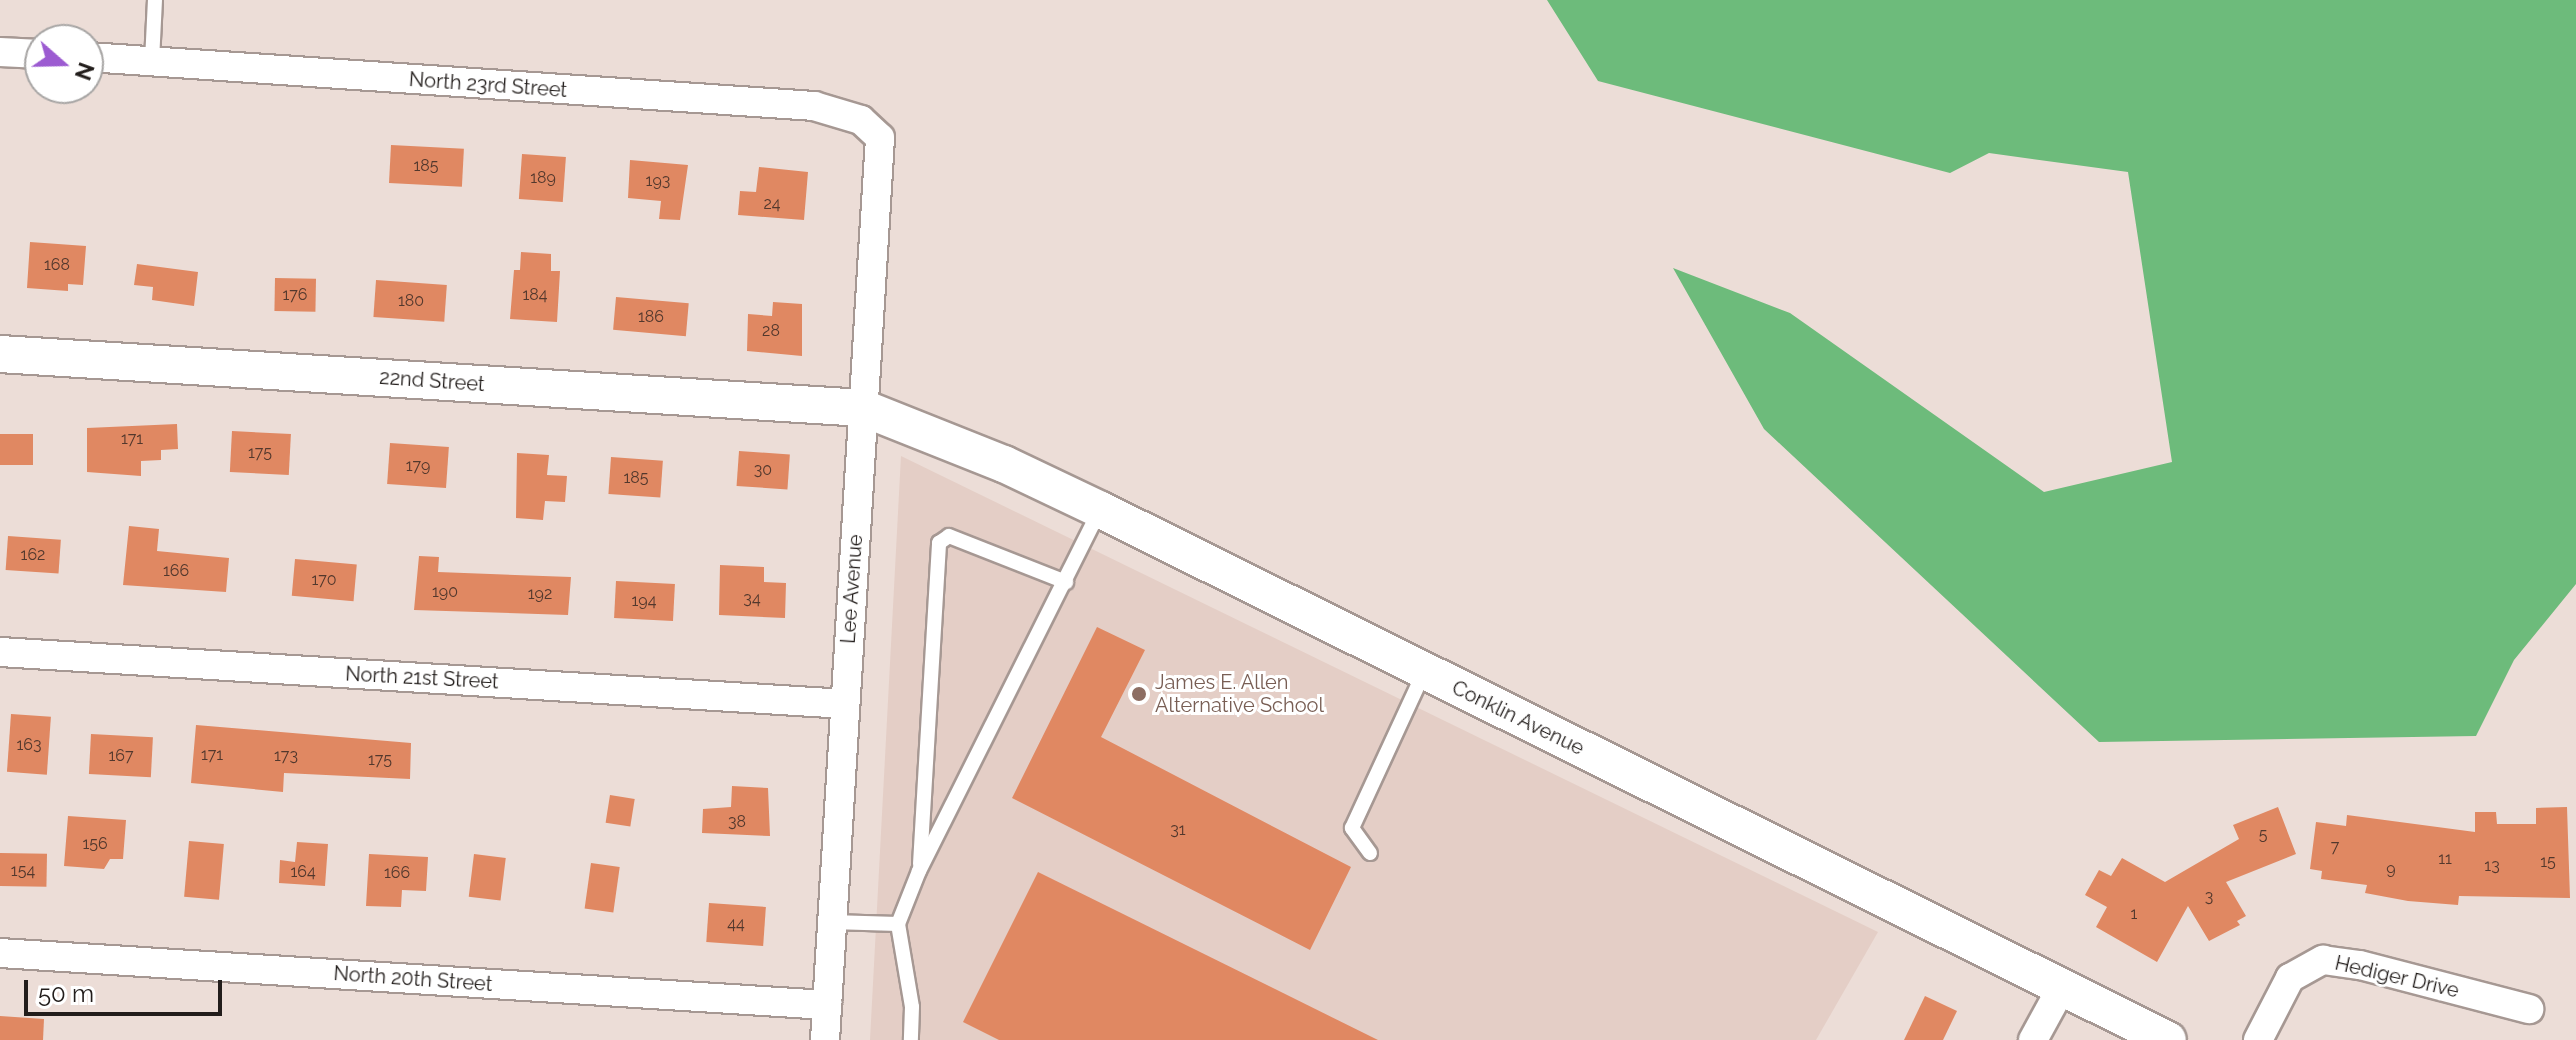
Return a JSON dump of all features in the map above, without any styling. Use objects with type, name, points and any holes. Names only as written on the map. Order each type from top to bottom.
[{"type":"street","points":[[0,52],[24,53]]},
{"type":"street","name":"North 23rd Street","points":[[104,58],[814,106],[861,120],[880,138]]},
{"type":"street","name":"Lee Avenue","points":[[825,1040],[880,138]]},
{"type":"street","name":"22nd Street","points":[[0,354],[863,408]]},
{"type":"street","name":"Conklin Avenue","points":[[863,408],[1004,464],[1101,510],[2168,1040]]},
{"type":"street","name":"North 21st Street","points":[[0,652],[845,704]]},
{"type":"street","name":"North 20th Street","points":[[0,953],[827,1005]]},
{"type":"street","name":"Hediger Drive","points":[[2258,1040],[2290,978],[2323,960],[2529,1009]]},
{"type":"street","points":[[2033,1040],[2062,987]]},
{"type":"lane","points":[[152,61],[155,0]]},
{"type":"lane","points":[[911,1040],[912,1007],[898,924],[919,871],[1101,510]]},
{"type":"lane","points":[[919,871],[939,543],[949,536],[1066,582]]},
{"type":"lane","points":[[1370,853],[1352,828],[1424,672]]},
{"type":"lane","points":[[831,922],[898,924]]},
{"type":"shaded area","name":"James E. Allen Alternative School","points":[[901,456],[1878,932],[1816,1040],[870,1040]]},
{"type":"green space","points":[[1547,0],[2576,0],[2576,584],[2514,660],[2476,736],[2099,742],[1764,429],[1673,268],[1790,313],[2044,492],[2172,462],[2128,172],[1989,153],[1950,173],[1598,81]]},
{"type":"building","points":[[391,145],[464,149],[462,187],[389,183]]},
{"type":"building","points":[[522,154],[566,157],[563,202],[519,199]]},
{"type":"building","points":[[630,160],[688,165],[680,220],[659,219],[661,201],[628,198]]},
{"type":"building","points":[[759,167],[808,172],[804,220],[738,215],[740,191],[756,192]]},
{"type":"building","points":[[30,242],[86,246],[83,285],[68,284],[68,291],[27,288]]},
{"type":"building","points":[[521,252],[551,254],[551,271],[560,271],[557,322],[510,319],[514,270],[520,270]]},
{"type":"building","points":[[137,264],[198,272],[194,306],[152,300],[153,287],[134,285]]},
{"type":"building","points":[[275,278],[316,279],[315,312],[274,311]]},
{"type":"building","points":[[376,280],[447,285],[444,322],[373,317]]},
{"type":"building","points":[[616,297],[689,303],[686,336],[613,330]]},
{"type":"building","points":[[773,302],[802,304],[802,356],[747,351],[748,314],[772,316]]},
{"type":"building","points":[[177,424],[178,449],[161,450],[161,460],[141,461],[141,476],[87,472],[87,428]]},
{"type":"building","points":[[232,431],[291,434],[289,475],[230,472]]},
{"type":"building","points":[[0,434],[33,434],[33,465],[0,465]]},
{"type":"building","points":[[390,443],[449,447],[446,488],[387,484]]},
{"type":"building","points":[[739,451],[790,455],[787,489],[737,486]]},
{"type":"building","points":[[517,453],[549,455],[547,475],[567,476],[565,502],[545,501],[543,520],[516,518]]},
{"type":"building","points":[[611,457],[663,461],[660,498],[608,494]]},
{"type":"building","points":[[129,526],[159,529],[157,551],[229,558],[226,592],[123,585]]},
{"type":"building","points":[[8,536],[61,540],[58,574],[6,570]]},
{"type":"building","points":[[419,556],[439,557],[438,572],[571,577],[568,615],[414,610]]},
{"type":"building","points":[[295,559],[357,564],[354,601],[292,596]]},
{"type":"building","points":[[720,565],[764,567],[764,582],[786,583],[785,618],[719,615]]},
{"type":"building","points":[[616,581],[675,584],[673,621],[614,618]]},
{"type":"building","points":[[1097,627],[1145,650],[1101,737],[1351,867],[1310,950],[1012,798]]},
{"type":"building","points":[[11,714],[51,717],[47,775],[7,772]]},
{"type":"building","points":[[196,725],[411,743],[410,779],[284,773],[283,792],[191,783]]},
{"type":"building","points":[[91,734],[153,737],[151,777],[89,774]]},
{"type":"building","points":[[732,786],[768,788],[770,836],[702,833],[703,809],[731,807]]},
{"type":"building","points":[[610,795],[635,799],[630,827],[606,823]]},
{"type":"building","points":[[2278,807],[2296,854],[2226,882],[2246,916],[2237,921],[2240,925],[2209,941],[2188,906],[2157,962],[2096,927],[2107,907],[2085,895],[2099,870],[2111,876],[2122,858],[2165,882],[2239,839],[2233,825]]},
{"type":"building","points":[[2567,807],[2570,898],[2459,896],[2458,905],[2408,901],[2365,893],[2367,885],[2321,879],[2322,871],[2310,869],[2316,822],[2346,826],[2347,815],[2475,832],[2475,812],[2496,812],[2497,824],[2536,824],[2536,808]]},
{"type":"building","points":[[68,816],[126,820],[123,859],[110,859],[104,869],[64,866]]},
{"type":"building","points":[[189,841],[224,844],[219,900],[184,897]]},
{"type":"building","points":[[297,842],[328,844],[325,886],[279,883],[280,860],[295,862]]},
{"type":"building","points":[[0,853],[47,854],[46,887],[0,886]]},
{"type":"building","points":[[369,854],[428,857],[426,891],[402,890],[401,907],[366,906]]},
{"type":"building","points":[[474,854],[506,858],[501,901],[469,897]]},
{"type":"building","points":[[591,863],[620,867],[613,913],[585,909]]},
{"type":"building","points":[[1038,872],[1378,1040],[999,1040],[963,1022]]},
{"type":"building","points":[[709,903],[766,907],[763,946],[706,942]]},
{"type":"building","points":[[1925,996],[1957,1011],[1943,1040],[1904,1040]]},
{"type":"building","points":[[0,1016],[44,1019],[43,1040],[0,1040]]},
{"type":"place","name":"James E. Allen Alternative School","points":[[1139,694]]}]
